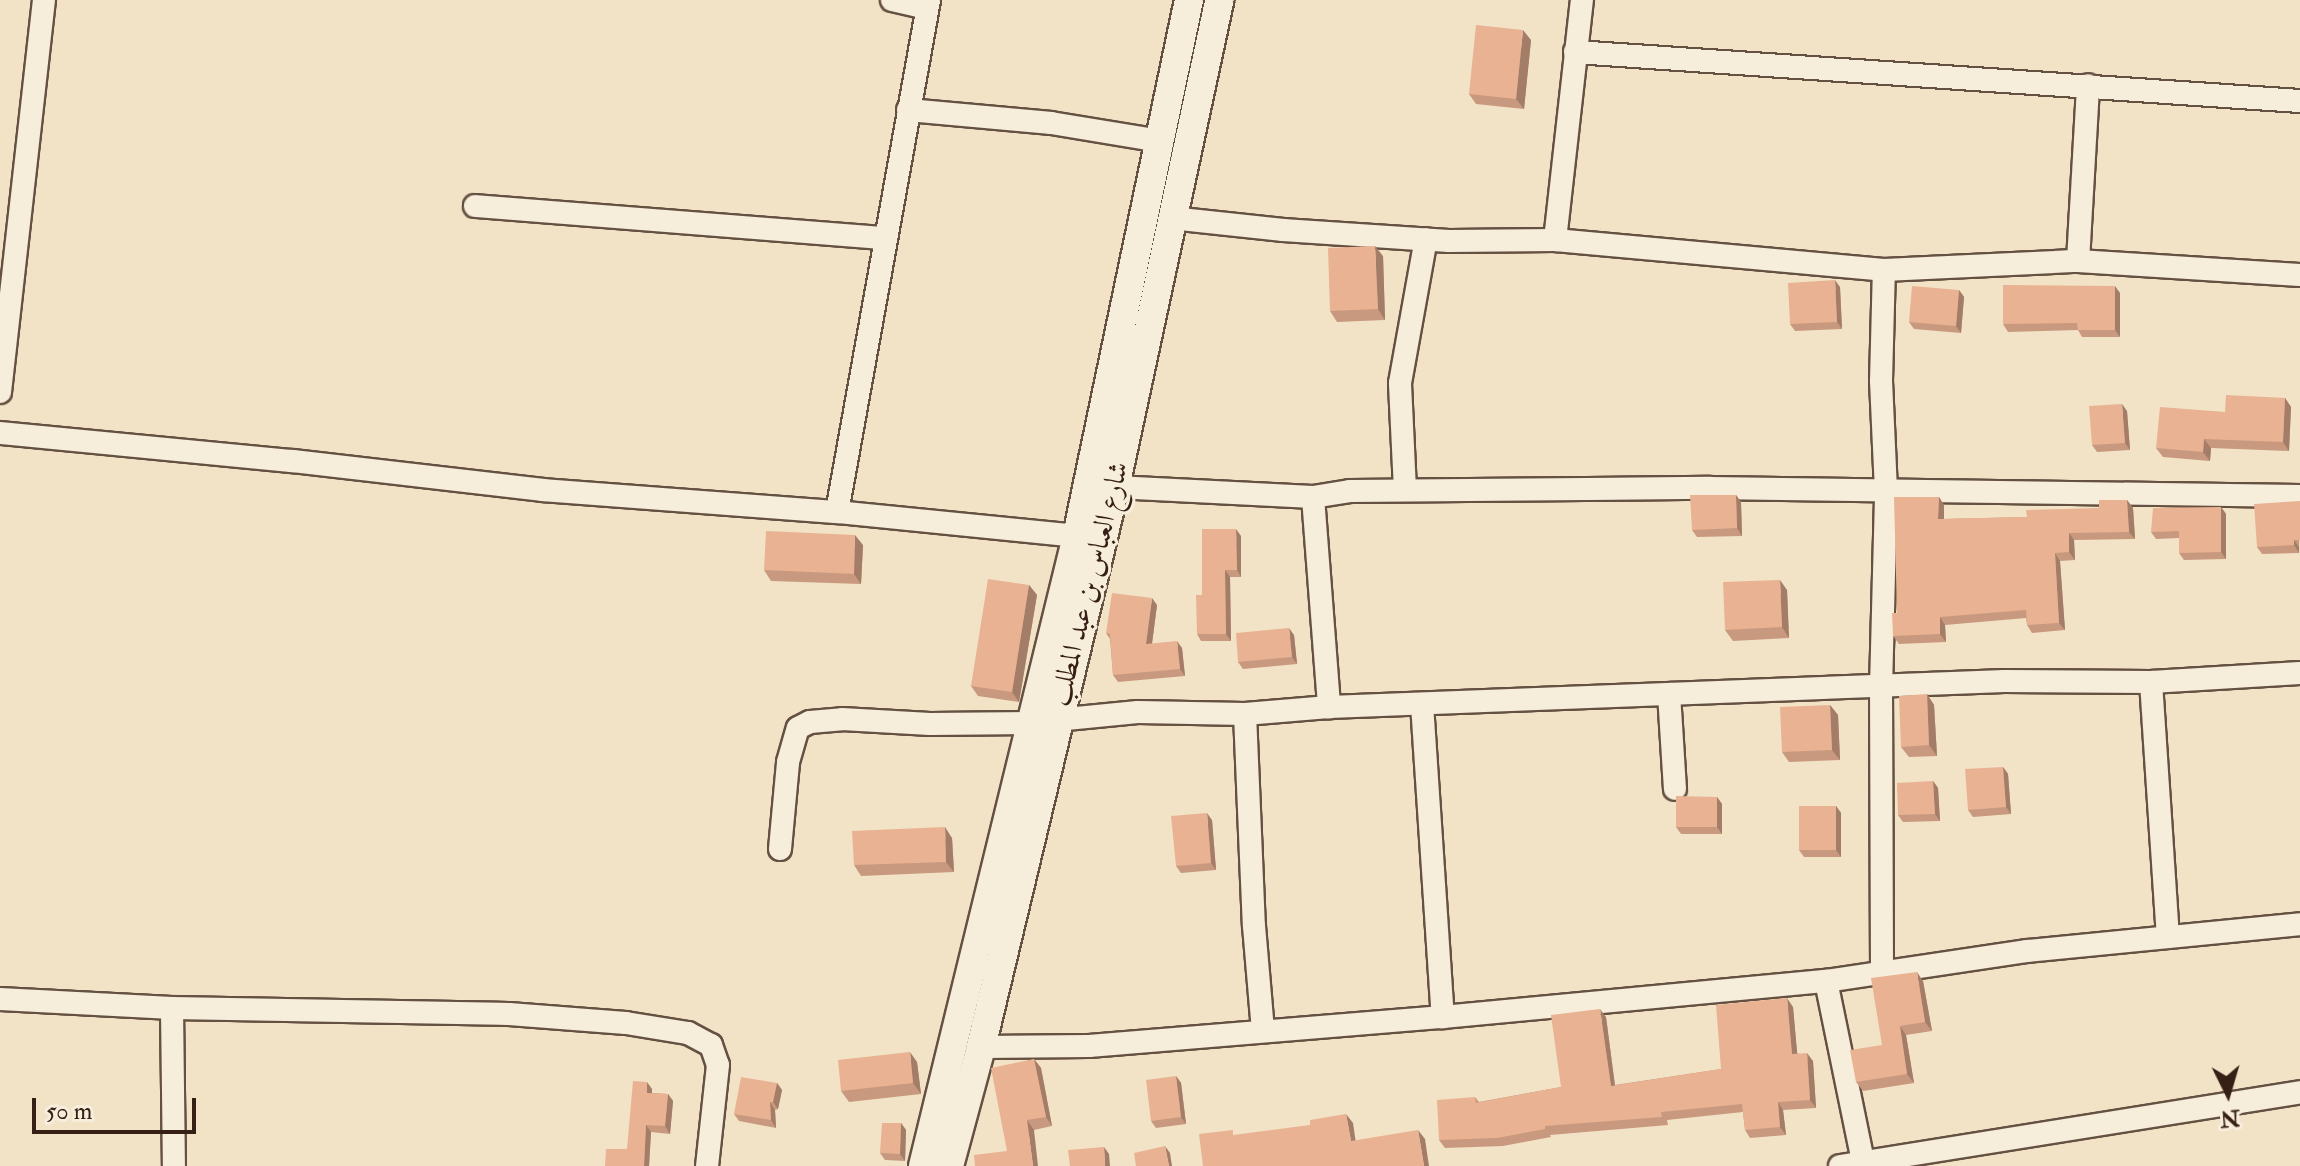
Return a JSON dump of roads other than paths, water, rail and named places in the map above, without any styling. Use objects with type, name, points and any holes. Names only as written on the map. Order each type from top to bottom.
[{"type":"street","points":[[0,392],[44,0]]},
{"type":"street","points":[[837,512],[927,4],[892,0]]},
{"type":"street","name":"شارع العباس بن عبد المطلب","points":[[949,1166],[981,1047],[1077,536],[1189,0]]},
{"type":"street","name":"شارع العباس بن عبد المطلب","points":[[923,1166],[1044,722],[1115,487],[1219,0]]},
{"type":"street","points":[[1555,240],[1582,0]]},
{"type":"street","points":[[1575,52],[2300,101]]},
{"type":"street","points":[[2078,261],[2088,85]]},
{"type":"street","points":[[908,110],[1051,123],[1160,141]]},
{"type":"street","points":[[475,206],[884,238]]},
{"type":"street","points":[[1171,218],[1283,230],[1426,239],[1555,240],[1884,270],[2078,261],[2300,275]]},
{"type":"street","points":[[1405,490],[1400,383],[1426,239]]},
{"type":"street","points":[[1882,970],[1881,688],[1886,491],[1881,381],[1884,270]]},
{"type":"street","points":[[0,433],[293,461],[543,490],[837,512],[1077,536]]},
{"type":"street","points":[[1115,487],[1313,497],[1350,491],[1405,490],[2300,496]]},
{"type":"street","points":[[1313,497],[1329,707]]},
{"type":"street","points":[[780,849],[788,762],[798,728],[810,722],[842,719],[930,724],[1044,722],[1138,712],[1245,714],[1329,707],[2004,681],[2151,682],[2300,673]]},
{"type":"street","points":[[2151,682],[2168,936]]},
{"type":"street","points":[[1669,694],[1675,789]]},
{"type":"street","points":[[1422,704],[1443,1017]]},
{"type":"street","points":[[1245,714],[1254,926],[1263,1031]]},
{"type":"street","points":[[981,1047],[1089,1046],[1443,1017],[1826,981],[1882,970],[2168,936],[2300,924]]},
{"type":"street","points":[[1826,981],[1864,1164]]},
{"type":"street","points":[[0,999],[172,1008],[509,1014],[626,1023],[688,1033],[711,1045],[718,1065],[707,1166]]},
{"type":"street","points":[[172,1008],[174,1166]]},
{"type":"street","points":[[1840,1166],[2300,1092]]}]
